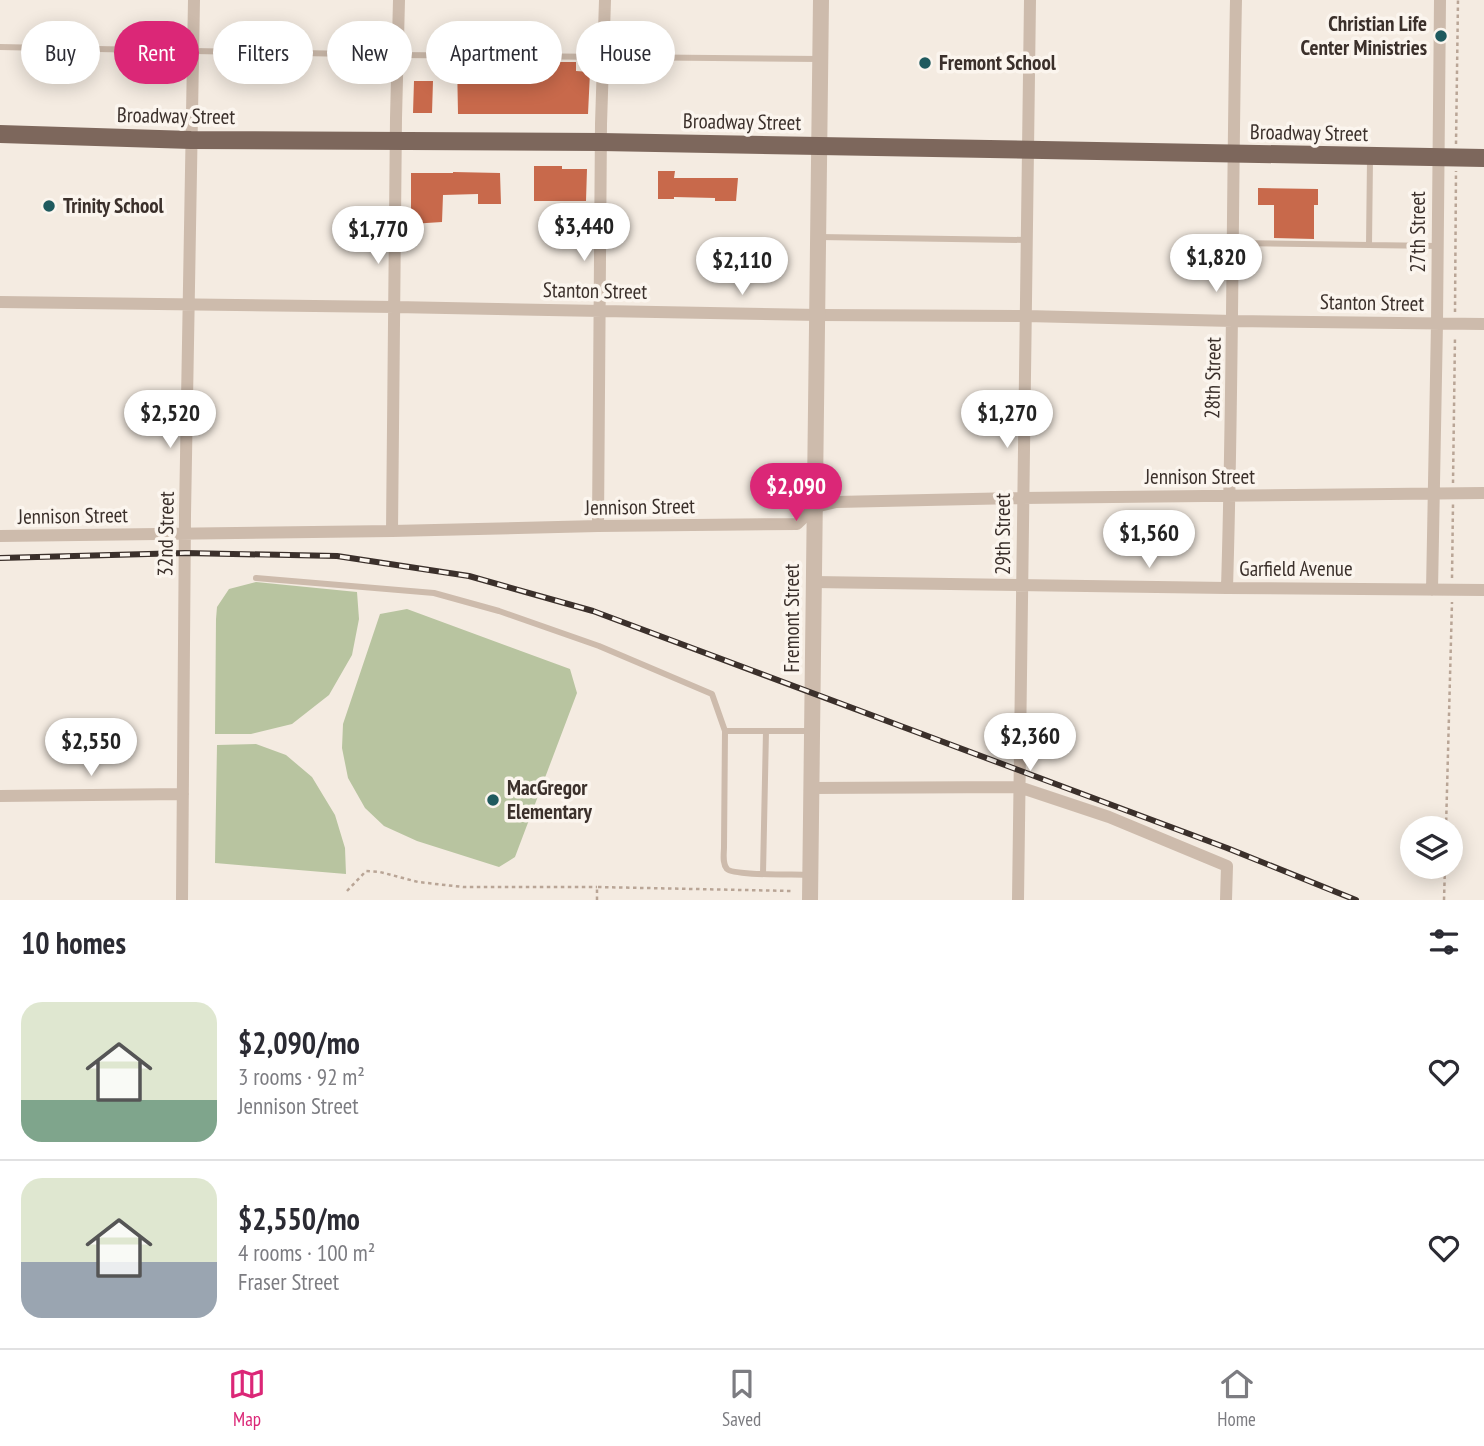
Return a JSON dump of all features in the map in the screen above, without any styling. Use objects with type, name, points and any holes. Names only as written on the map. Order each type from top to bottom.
[{"type":"main road","name":"Broadway Street","points":[[0,134],[191,140],[601,142],[1484,158]]},
{"type":"street","name":"32nd Street","points":[[194,0],[194,21]]},
{"type":"street","points":[[399,0],[399,21]]},
{"type":"street","points":[[605,21],[606,0]]},
{"type":"street","name":"Fremont Street","points":[[810,900],[821,0]]},
{"type":"street","name":"29th Street","points":[[1018,900],[1030,0]]},
{"type":"street","name":"28th Street","points":[[1227,588],[1236,0]]},
{"type":"street","name":"27th Street","points":[[1432,590],[1437,246],[1447,158],[1440,0]]},
{"type":"street","name":"32nd Street","points":[[182,900],[192,84]]},
{"type":"street","points":[[392,531],[397,84]]},
{"type":"street","points":[[598,526],[603,84]]},
{"type":"street","name":"Stanton Street","points":[[0,302],[1484,324]]},
{"type":"street","name":"Jennison Street","points":[[0,536],[797,524],[814,507],[836,502],[1484,493]]},
{"type":"street","name":"Garfield Avenue","points":[[814,582],[1484,590]]},
{"type":"street","points":[[811,789],[1019,787],[1110,817],[1227,866],[1226,900]]},
{"type":"street","points":[[0,796],[183,794]]},
{"type":"lane","points":[[0,47],[114,49]]},
{"type":"lane","points":[[199,51],[327,54]]},
{"type":"lane","points":[[412,55],[576,56]]},
{"type":"lane","points":[[675,57],[821,60]]},
{"type":"lane","points":[[1369,245],[1370,157]]},
{"type":"lane","points":[[819,237],[1026,240]]},
{"type":"lane","points":[[1233,243],[1437,246]]},
{"type":"lane","points":[[256,578],[434,593],[499,611],[599,646],[712,694],[725,731],[726,868],[730,871],[763,874],[811,875]]},
{"type":"lane","points":[[725,731],[812,731]]},
{"type":"lane","points":[[763,874],[766,731]]},
{"type":"path","points":[[1446,816],[1455,323],[1447,158],[1458,0]]},
{"type":"path","points":[[347,891],[366,872],[380,872],[418,882],[463,887],[793,891]]},
{"type":"path","points":[[1444,900],[1445,879]]},
{"type":"path","points":[[597,887],[597,900]]},
{"type":"green space","points":[[256,582],[357,592],[359,619],[352,655],[329,695],[292,724],[251,734],[215,734],[217,607],[229,589]]},
{"type":"green space","points":[[407,609],[570,669],[577,693],[515,857],[499,867],[417,841],[384,826],[365,808],[348,778],[342,748],[343,724],[380,614]]},
{"type":"green space","points":[[256,744],[286,755],[312,777],[335,815],[345,848],[346,874],[215,863],[217,745]]},
{"type":"building","points":[[562,62],[576,62],[576,84],[589,84],[588,114],[458,114],[457,84],[562,84]]},
{"type":"building","points":[[414,81],[433,84],[432,113],[413,113]]},
{"type":"building","points":[[534,166],[587,169],[586,201],[534,201]]},
{"type":"building","points":[[658,171],[675,171],[674,178],[738,178],[736,201],[715,201],[715,198],[658,199]]},
{"type":"building","points":[[411,173],[500,173],[501,204],[478,204],[478,194],[443,195],[442,222],[411,224]]},
{"type":"building","points":[[1258,188],[1318,189],[1318,205],[1314,205],[1314,239],[1274,238],[1274,205],[1258,205]]},
{"type":"railway","points":[[0,558],[185,553],[337,556],[469,576],[593,611],[1227,848],[1356,900]]},
{"type":"place","name":"Christian Life Center Ministries","points":[[1441,36]]},
{"type":"place","name":"Fremont School","points":[[925,63]]},
{"type":"place","name":"Trinity School","points":[[49,206]]},
{"type":"place","name":"MacGregor Elementary","points":[[493,800]]}]
